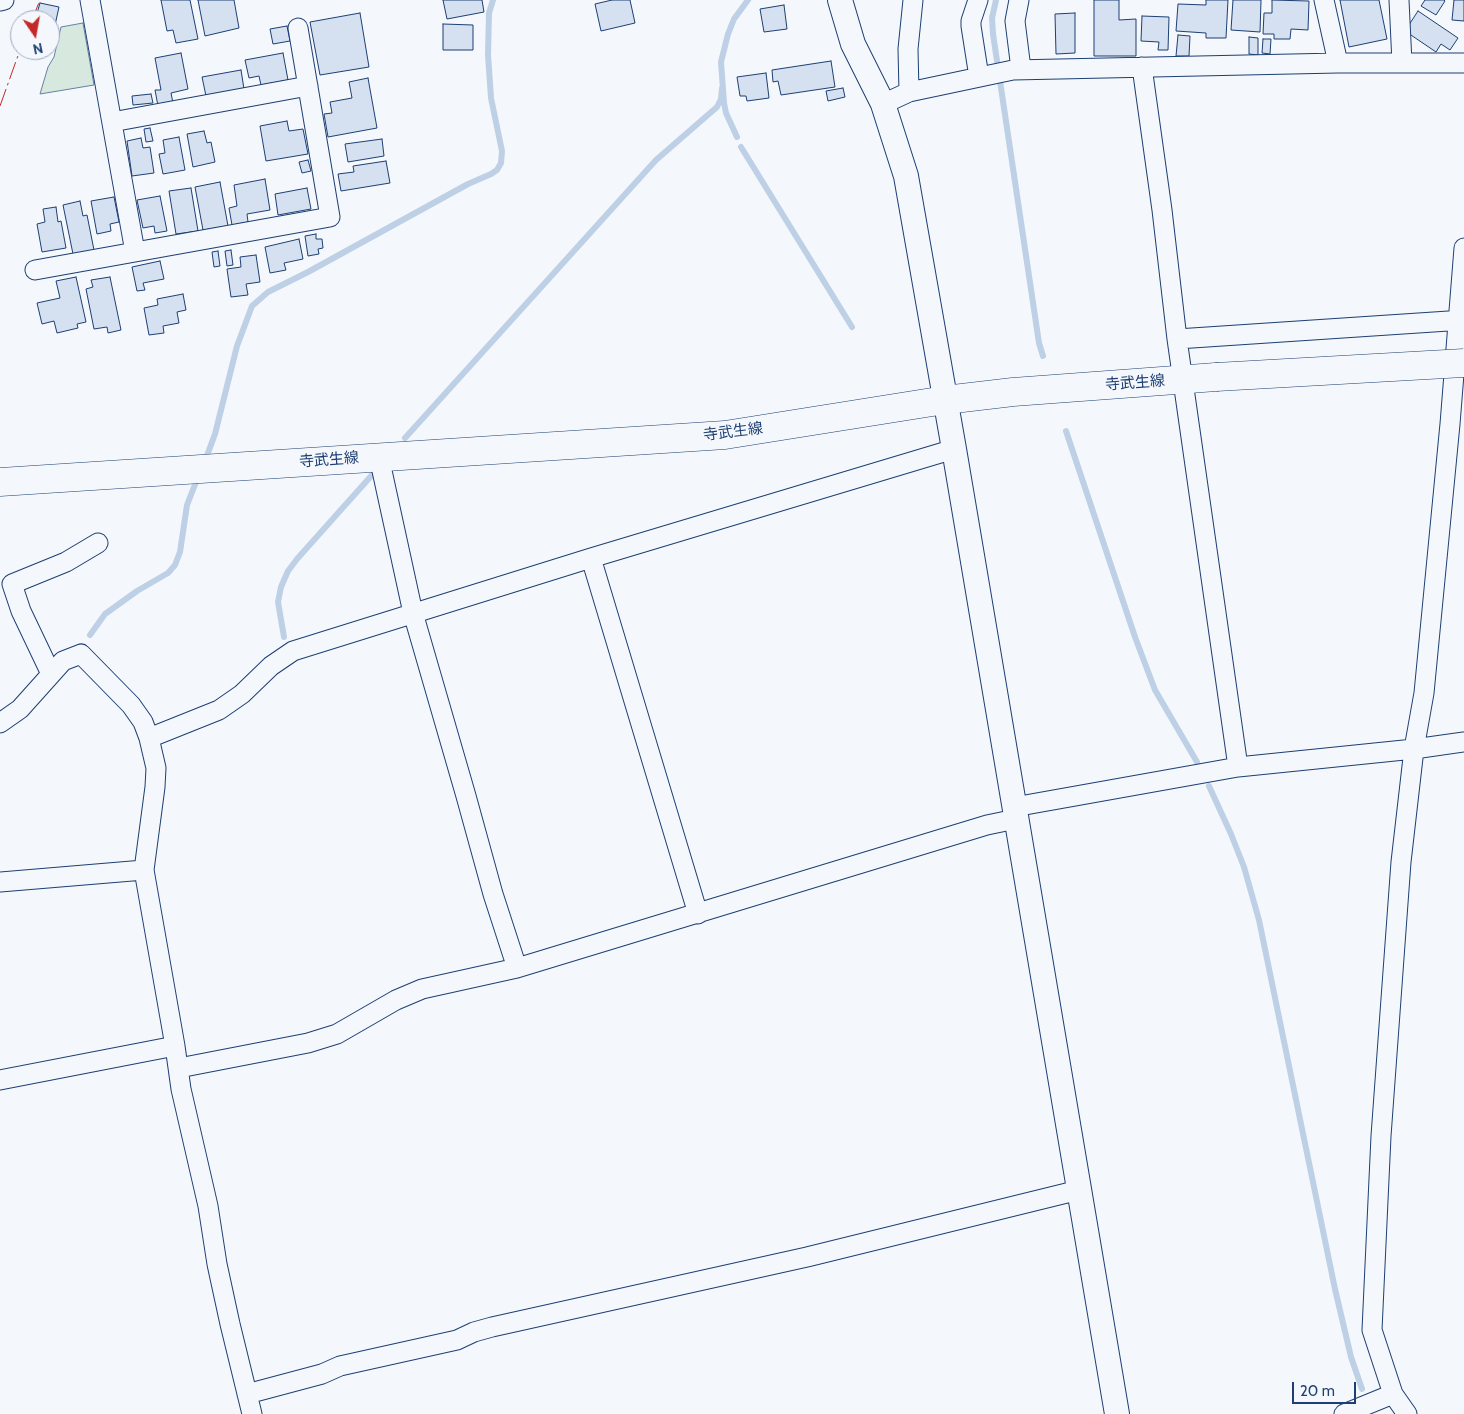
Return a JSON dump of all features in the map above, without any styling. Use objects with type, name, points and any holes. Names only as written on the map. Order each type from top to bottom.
[{"type":"main road","name":"寺武生線","points":[[0,482],[725,435],[945,400],[1013,392],[1216,377],[1464,363]]},
{"type":"street","points":[[0,1],[4,0]]},
{"type":"street","points":[[90,0],[136,252]]},
{"type":"street","points":[[840,0],[853,44],[883,104],[906,176],[1117,1414]]},
{"type":"street","points":[[909,92],[907,56],[913,0]]},
{"type":"street","points":[[978,0],[971,26],[982,76]]},
{"type":"street","points":[[1017,70],[1015,21],[1020,0]]},
{"type":"street","points":[[1324,0],[1338,64]]},
{"type":"street","points":[[1399,0],[1402,63]]},
{"type":"street","points":[[35,270],[330,217],[298,28]]},
{"type":"street","points":[[883,104],[909,92],[1017,70],[1464,63]]},
{"type":"street","points":[[1142,67],[1162,210],[1177,339],[1238,767]]},
{"type":"street","points":[[112,122],[308,86]]},
{"type":"street","points":[[1407,1414],[1393,1394],[1372,1330],[1381,1136],[1399,891],[1414,749],[1426,674],[1461,321],[1464,248]]},
{"type":"street","points":[[1177,339],[1461,321]]},
{"type":"street","points":[[149,738],[219,710],[242,694],[286,654],[591,558],[954,449]]},
{"type":"street","points":[[379,457],[413,613],[493,894],[517,968]]},
{"type":"street","points":[[51,674],[24,618],[12,584],[66,562],[98,543]]},
{"type":"street","points":[[591,558],[698,914]]},
{"type":"street","points":[[0,723],[20,709],[63,661],[81,654],[130,705],[143,722],[149,738],[154,754],[155,778],[144,870],[181,1088],[208,1206],[219,1272],[252,1414]]},
{"type":"street","points":[[178,1068],[308,1043],[337,1034],[396,1000],[422,989],[517,968],[987,825],[1015,813],[1238,767],[1464,742]]},
{"type":"street","points":[[0,882],[144,870]]},
{"type":"street","points":[[0,1080],[175,1046]]},
{"type":"street","points":[[247,1394],[314,1376],[340,1366],[457,1340],[474,1332],[492,1327],[807,1257],[1079,1190]]},
{"type":"street","points":[[1344,1414],[1393,1394]]},
{"type":"shaded area","points":[[83,23],[94,85],[40,94],[48,67],[52,60],[60,60],[61,27]]},
{"type":"building","points":[[161,0],[190,0],[198,39],[176,43],[173,30],[167,31]]},
{"type":"building","points":[[198,0],[234,0],[239,28],[205,36]]},
{"type":"building","points":[[443,0],[482,0],[484,12],[447,19]]},
{"type":"building","points":[[612,0],[630,0],[635,23],[601,31],[595,4]]},
{"type":"building","points":[[1094,0],[1119,0],[1119,20],[1136,19],[1136,56],[1094,56]]},
{"type":"building","points":[[1206,0],[1228,0],[1226,38],[1206,38],[1206,33],[1176,31],[1178,4],[1206,5]]},
{"type":"building","points":[[1233,0],[1261,0],[1260,32],[1231,30]]},
{"type":"building","points":[[1272,0],[1309,1],[1308,30],[1291,29],[1290,39],[1274,39],[1274,34],[1263,34],[1264,13],[1272,13]]},
{"type":"building","points":[[1340,0],[1379,0],[1387,39],[1349,47]]},
{"type":"building","points":[[1425,0],[1445,1],[1436,15],[1421,6]]},
{"type":"building","points":[[1454,0],[1464,0],[1464,21],[1452,20]]},
{"type":"building","points":[[40,3],[59,7],[58,10],[38,10]]},
{"type":"building","points":[[784,5],[787,29],[764,32],[760,9]]},
{"type":"building","points":[[1418,11],[1458,38],[1450,50],[1441,44],[1436,52],[1405,31]]},
{"type":"building","points":[[360,13],[369,67],[320,75],[310,22]]},
{"type":"building","points":[[1075,13],[1075,53],[1056,54],[1055,14]]},
{"type":"building","points":[[1142,16],[1169,17],[1168,50],[1158,50],[1159,42],[1141,41]]},
{"type":"building","points":[[443,24],[473,25],[473,50],[443,50]]},
{"type":"building","points":[[287,26],[290,41],[273,44],[270,29]]},
{"type":"building","points":[[1178,35],[1190,36],[1189,56],[1176,56]]},
{"type":"building","points":[[1249,37],[1258,38],[1258,55],[1249,54]]},
{"type":"building","points":[[1263,39],[1271,39],[1270,54],[1262,53]]},
{"type":"building","points":[[181,53],[188,89],[171,93],[173,103],[158,106],[155,90],[161,90],[155,58]]},
{"type":"building","points":[[283,53],[288,80],[261,85],[259,76],[249,78],[245,60]]},
{"type":"building","points":[[831,61],[835,87],[781,95],[778,81],[773,82],[772,70]]},
{"type":"building","points":[[241,70],[244,89],[206,96],[202,77]]},
{"type":"building","points":[[766,73],[769,98],[747,101],[746,96],[740,96],[737,77]]},
{"type":"building","points":[[368,78],[377,128],[328,137],[324,114],[332,113],[330,102],[352,98],[349,82]]},
{"type":"building","points":[[843,88],[845,97],[828,101],[826,91]]},
{"type":"building","points":[[151,94],[153,103],[133,105],[132,96]]},
{"type":"building","points":[[287,121],[289,131],[303,129],[308,154],[266,161],[260,126]]},
{"type":"building","points":[[150,128],[153,141],[146,142],[144,129]]},
{"type":"building","points":[[204,131],[207,143],[211,142],[215,162],[193,167],[187,134]]},
{"type":"building","points":[[179,137],[185,170],[163,174],[159,154],[165,153],[163,140]]},
{"type":"building","points":[[141,138],[143,148],[150,147],[154,173],[132,176],[127,141]]},
{"type":"building","points":[[382,139],[384,156],[348,162],[345,144]]},
{"type":"building","points":[[308,160],[311,171],[302,173],[299,162]]},
{"type":"building","points":[[386,161],[390,183],[341,191],[338,174],[354,172],[353,166]]},
{"type":"building","points":[[265,179],[270,210],[247,214],[248,222],[232,225],[229,208],[237,206],[234,185]]},
{"type":"building","points":[[220,182],[228,226],[203,230],[195,187]]},
{"type":"building","points":[[191,188],[198,231],[176,234],[169,191]]},
{"type":"building","points":[[307,188],[311,209],[278,215],[275,194]]},
{"type":"building","points":[[160,196],[167,231],[155,233],[154,226],[143,228],[137,200]]},
{"type":"building","points":[[114,197],[119,222],[110,224],[111,231],[97,234],[91,201]]},
{"type":"building","points":[[80,201],[83,216],[87,215],[94,250],[73,254],[63,205]]},
{"type":"building","points":[[56,207],[58,222],[61,221],[66,248],[42,252],[37,224],[45,222],[43,209]]},
{"type":"building","points":[[316,234],[316,239],[322,239],[323,248],[318,249],[319,254],[308,256],[305,236]]},
{"type":"building","points":[[299,239],[303,259],[284,263],[286,270],[270,273],[265,247]]},
{"type":"building","points":[[231,250],[233,265],[227,266],[225,251]]},
{"type":"building","points":[[218,251],[220,266],[214,267],[212,252]]},
{"type":"building","points":[[256,255],[260,282],[246,284],[248,295],[231,297],[227,269],[241,267],[240,257]]},
{"type":"building","points":[[160,261],[164,279],[143,283],[145,290],[137,291],[132,267]]},
{"type":"building","points":[[76,277],[86,322],[77,324],[78,328],[57,333],[54,321],[42,324],[37,303],[60,298],[56,281]]},
{"type":"building","points":[[110,277],[121,330],[108,333],[107,327],[94,329],[86,289],[93,287],[91,280]]},
{"type":"building","points":[[183,294],[186,310],[177,312],[179,323],[163,326],[164,333],[149,335],[144,308],[158,305],[157,299]]},
{"type":"waterway","points":[[205,461],[215,434],[237,346],[252,306],[268,292],[497,170],[501,163],[502,151],[491,98],[488,55],[489,13],[493,0]]},
{"type":"waterway","points":[[737,137],[726,113],[721,62],[734,19],[748,0]]},
{"type":"waterway","points":[[996,0],[992,18],[993,34],[1039,343],[1043,356]]},
{"type":"waterway","points":[[405,438],[656,160],[717,107],[721,99],[722,88]]},
{"type":"waterway","points":[[741,147],[852,327]]},
{"type":"waterway","points":[[1066,431],[1135,637],[1155,690],[1197,762]]},
{"type":"waterway","points":[[284,637],[278,602],[281,587],[288,571],[372,475]]},
{"type":"waterway","points":[[90,635],[105,614],[137,591],[168,573],[175,565],[180,552],[187,505],[196,482]]},
{"type":"waterway","points":[[1209,786],[1244,867],[1259,920],[1335,1289],[1351,1357],[1362,1389]]},
{"type":"power","points":[[36,10],[40,0]]},
{"type":"power","points":[[0,106],[16,60]]}]
